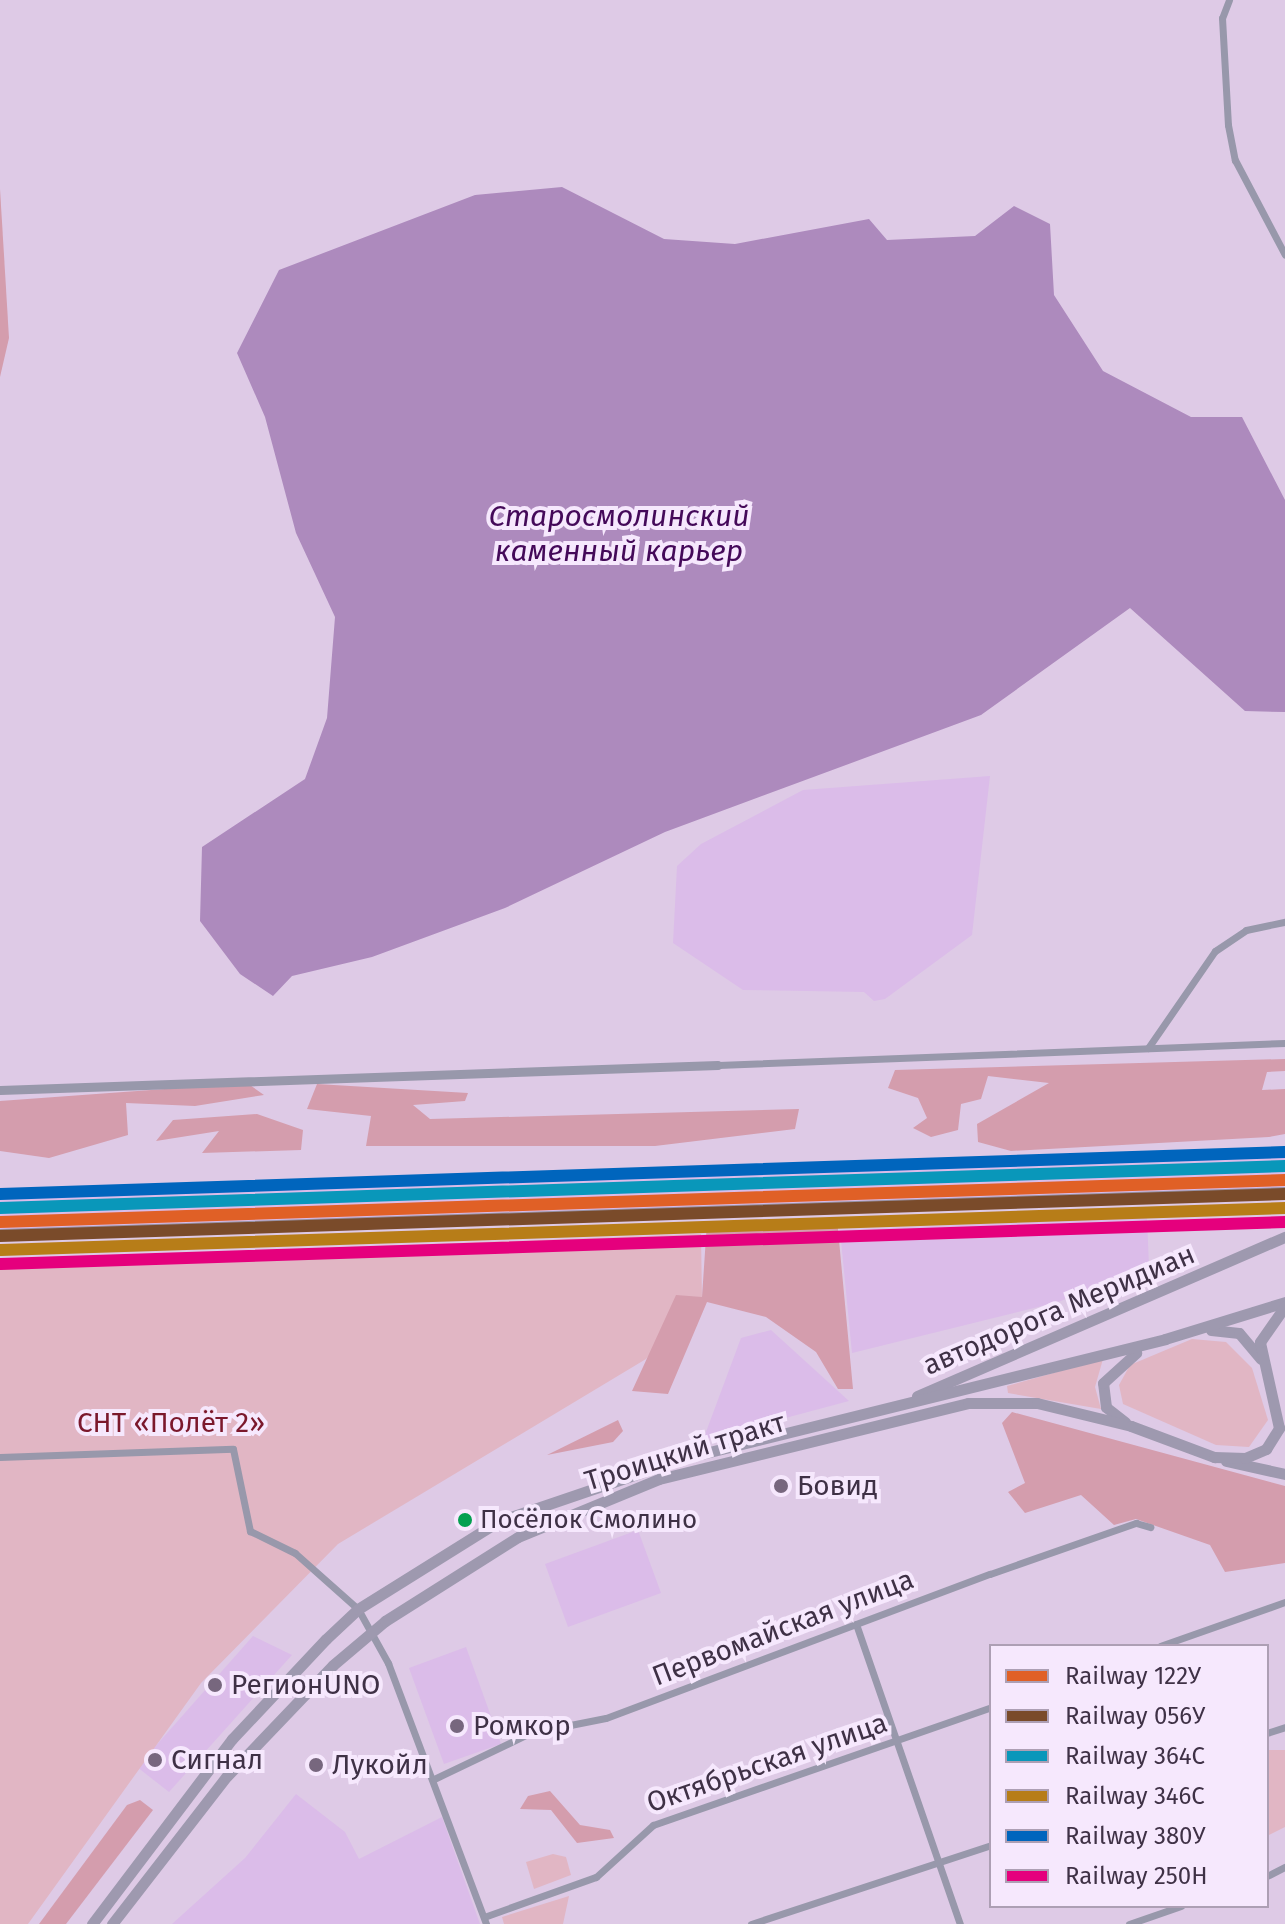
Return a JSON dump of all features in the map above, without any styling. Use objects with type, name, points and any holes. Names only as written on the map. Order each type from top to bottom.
[{"type":"main road","name":"автодорога Меридиан","points":[[895,1407],[1285,1237]]},
{"type":"main road","name":"Троицкий тракт","points":[[92,1924],[232,1739],[358,1609],[529,1508],[667,1462],[1165,1339],[1285,1304]]},
{"type":"main road","name":"Троицкий тракт","points":[[112,1924],[227,1776],[371,1632],[518,1537],[674,1475],[968,1403],[1037,1403],[1131,1426],[1214,1457],[1266,1449],[1279,1428],[1282,1411],[1262,1360],[1264,1330],[1285,1304]]},
{"type":"main road","points":[[1192,1332],[1229,1329],[1262,1360]]},
{"type":"main road","points":[[1131,1426],[1106,1407],[1103,1383],[1126,1357],[1165,1339]]},
{"type":"main road","points":[[1214,1457],[1285,1474]]},
{"type":"street","points":[[1229,0],[1222,18],[1228,125],[1235,160],[1285,255]]},
{"type":"street","points":[[1148,1048],[1215,951],[1246,930],[1285,922]]},
{"type":"street","points":[[0,1090],[1285,1043]]},
{"type":"street","points":[[0,1457],[233,1449],[250,1531],[295,1553],[358,1609],[371,1632],[434,1779],[485,1921]]},
{"type":"street","name":"Первомайская улица","points":[[434,1779],[530,1733],[606,1718],[1136,1523],[1150,1527]]},
{"type":"street","points":[[1166,1644],[1285,1602]]},
{"type":"street","points":[[856,1624],[901,1740],[960,1924]]},
{"type":"street","name":"Октябрьская улица","points":[[485,1921],[596,1877],[640,1830],[989,1708]]},
{"type":"street","points":[[751,1924],[989,1846]]},
{"type":"street","points":[[1129,1924],[1175,1908]]},
{"type":"shaded area","points":[[0,189],[9,338],[0,377]]},
{"type":"shaded area","points":[[990,776],[972,935],[885,999],[874,1001],[864,992],[743,990],[673,943],[677,866],[701,844],[803,790]]},
{"type":"shaded area","points":[[1285,1059],[1285,1071],[1267,1072],[1262,1090],[1285,1089],[1285,1134],[1269,1137],[1011,1151],[978,1142],[977,1124],[1049,1083],[988,1076],[981,1099],[961,1104],[958,1130],[931,1137],[913,1128],[927,1118],[918,1098],[888,1088],[895,1070]]},
{"type":"shaded area","points":[[247,1083],[264,1095],[195,1106],[126,1103],[128,1135],[49,1158],[0,1151],[0,1101]]},
{"type":"shaded area","points":[[317,1084],[468,1093],[465,1101],[413,1105],[430,1119],[799,1109],[795,1129],[655,1146],[366,1146],[371,1116],[307,1109]]},
{"type":"shaded area","points":[[257,1114],[303,1130],[301,1150],[202,1153],[219,1131],[156,1141],[173,1120]]},
{"type":"shaded area","points":[[1285,1153],[1285,1193],[0,1235],[0,1195]]},
{"type":"shaded area","points":[[1147,1217],[1149,1267],[1058,1302],[852,1353],[840,1230]]},
{"type":"shaded area","points":[[837,1219],[853,1389],[838,1389],[816,1352],[766,1317],[707,1302],[668,1394],[632,1391],[676,1295],[702,1297],[707,1222]]},
{"type":"shaded area","points":[[771,1330],[849,1401],[703,1440],[741,1338]]},
{"type":"shaded area","points":[[1012,1412],[1285,1486],[1285,1563],[1225,1572],[1210,1545],[1136,1519],[1114,1525],[1081,1495],[1025,1513],[1008,1492],[1025,1483],[1002,1423]]},
{"type":"shaded area","points":[[618,1420],[623,1431],[613,1442],[547,1455]]},
{"type":"shaded area","points":[[638,1530],[661,1593],[568,1627],[545,1564]]},
{"type":"shaded area","points":[[253,1636],[292,1655],[169,1792],[137,1767]]},
{"type":"shaded area","points":[[466,1647],[501,1744],[444,1764],[409,1668]]},
{"type":"shaded area","points":[[550,1791],[580,1825],[610,1830],[614,1838],[577,1843],[551,1810],[520,1809],[528,1796]]},
{"type":"shaded area","points":[[296,1794],[345,1832],[359,1859],[442,1817],[480,1924],[172,1924],[245,1858]]},
{"type":"shaded area","points":[[140,1800],[153,1810],[66,1924],[39,1924],[127,1805]]},
{"type":"green space","name":"СНТ «Полёт 2»","points":[[701,1234],[702,1300],[646,1359],[338,1544],[201,1683],[28,1924],[0,1924],[0,1260]]},
{"type":"green space","points":[[1192,1339],[1226,1342],[1252,1368],[1268,1420],[1249,1447],[1216,1445],[1123,1404],[1119,1385],[1130,1365]]},
{"type":"green space","points":[[1103,1359],[1095,1387],[1101,1409],[1008,1393],[1007,1386]]},
{"type":"green space","points":[[1269,1750],[1285,1750],[1285,1827],[1269,1835]]},
{"type":"green space","points":[[553,1854],[566,1857],[571,1875],[534,1889],[526,1862]]},
{"type":"green space","points":[[569,1896],[563,1924],[504,1924],[502,1917]]},
{"type":"water","name":"Старосмолинский каменный карьер","points":[[562,187],[664,239],[735,244],[869,219],[887,240],[975,236],[1014,206],[1050,224],[1054,295],[1103,371],[1191,417],[1242,417],[1285,500],[1285,712],[1245,711],[1130,608],[981,715],[665,832],[505,908],[372,957],[292,976],[273,996],[240,974],[200,921],[202,847],[305,779],[327,718],[335,617],[296,533],[265,417],[237,353],[279,270],[475,195]]},
{"type":"railway","points":[[0,1207],[1285,1165]]},
{"type":"railway","points":[[0,1231],[1285,1189]]},
{"type":"rail line","name":"380У","points":[[0,1194],[1284,1152]]},
{"type":"rail line","name":"364С","points":[[0,1208],[1285,1166]]},
{"type":"rail line","name":"122У","points":[[0,1222],[1285,1180]]},
{"type":"rail line","name":"056У","points":[[0,1236],[1285,1194]]},
{"type":"rail line","name":"346С","points":[[1,1250],[1285,1208]]},
{"type":"rail line","name":"250Н","points":[[1,1264],[1285,1222]]},
{"type":"place","name":"Бовид","points":[[781,1486]]},
{"type":"place","name":"Посёлок Смолино","points":[[465,1520]]},
{"type":"place","name":"РегионUNO","points":[[215,1685]]},
{"type":"place","name":"Ромкор","points":[[457,1726]]},
{"type":"place","name":"Сигнал","points":[[155,1760]]},
{"type":"place","name":"Лукойл","points":[[316,1765]]}]
